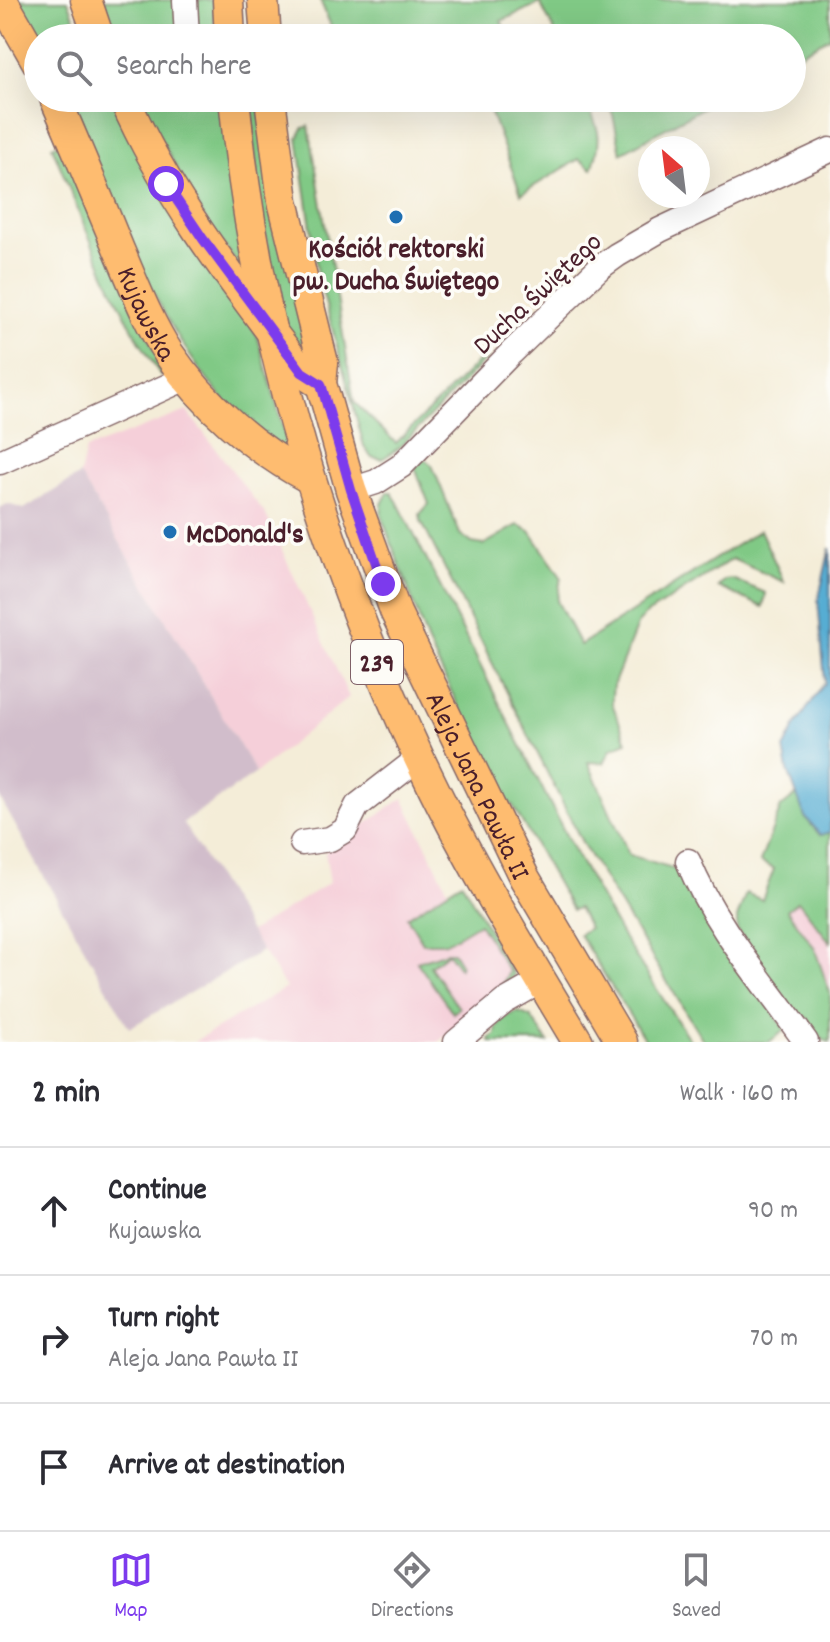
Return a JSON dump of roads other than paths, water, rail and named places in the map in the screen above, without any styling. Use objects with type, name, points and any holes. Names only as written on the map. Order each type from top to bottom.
[{"type":"main road","points":[[2,0],[24,38]]},
{"type":"main road","points":[[86,0],[94,24]]},
{"type":"main road","points":[[228,0],[229,24]]},
{"type":"main road","points":[[263,0],[265,24]]},
{"type":"main road","name":"Kujawska","points":[[61,112],[143,307],[162,343],[186,378],[256,445],[309,478]]},
{"type":"main road","points":[[131,112],[166,184],[302,372],[321,384]]},
{"type":"main road","name":"Aleja Jana Pawła II","points":[[236,112],[247,200],[280,375],[309,478],[348,590],[419,758],[460,839],[578,1042]]},
{"type":"main road","name":"Aleja Jana Pawła II","points":[[272,112],[283,201],[323,363],[321,384],[351,490],[396,613],[524,877],[622,1042]]},
{"type":"street","points":[[185,0],[186,24]]},
{"type":"street","name":"Ducha Świętego","points":[[351,490],[376,482],[401,466],[599,268],[647,236],[830,150]]},
{"type":"street","points":[[0,462],[186,378]]},
{"type":"street","points":[[302,843],[330,839],[345,830],[357,806],[419,758]]},
{"type":"street","points":[[688,861],[701,894],[730,939],[806,1042]]},
{"type":"street","points":[[456,1042],[504,1002],[541,981]]},
{"type":"water","points":[[830,548],[830,832],[821,835],[805,817],[788,771],[784,749],[825,682],[818,601]]},
{"type":"place","name":"Kościół rektorski pw. Ducha Świętego","points":[[396,217]]},
{"type":"place","name":"McDonald's","points":[[170,532]]}]
